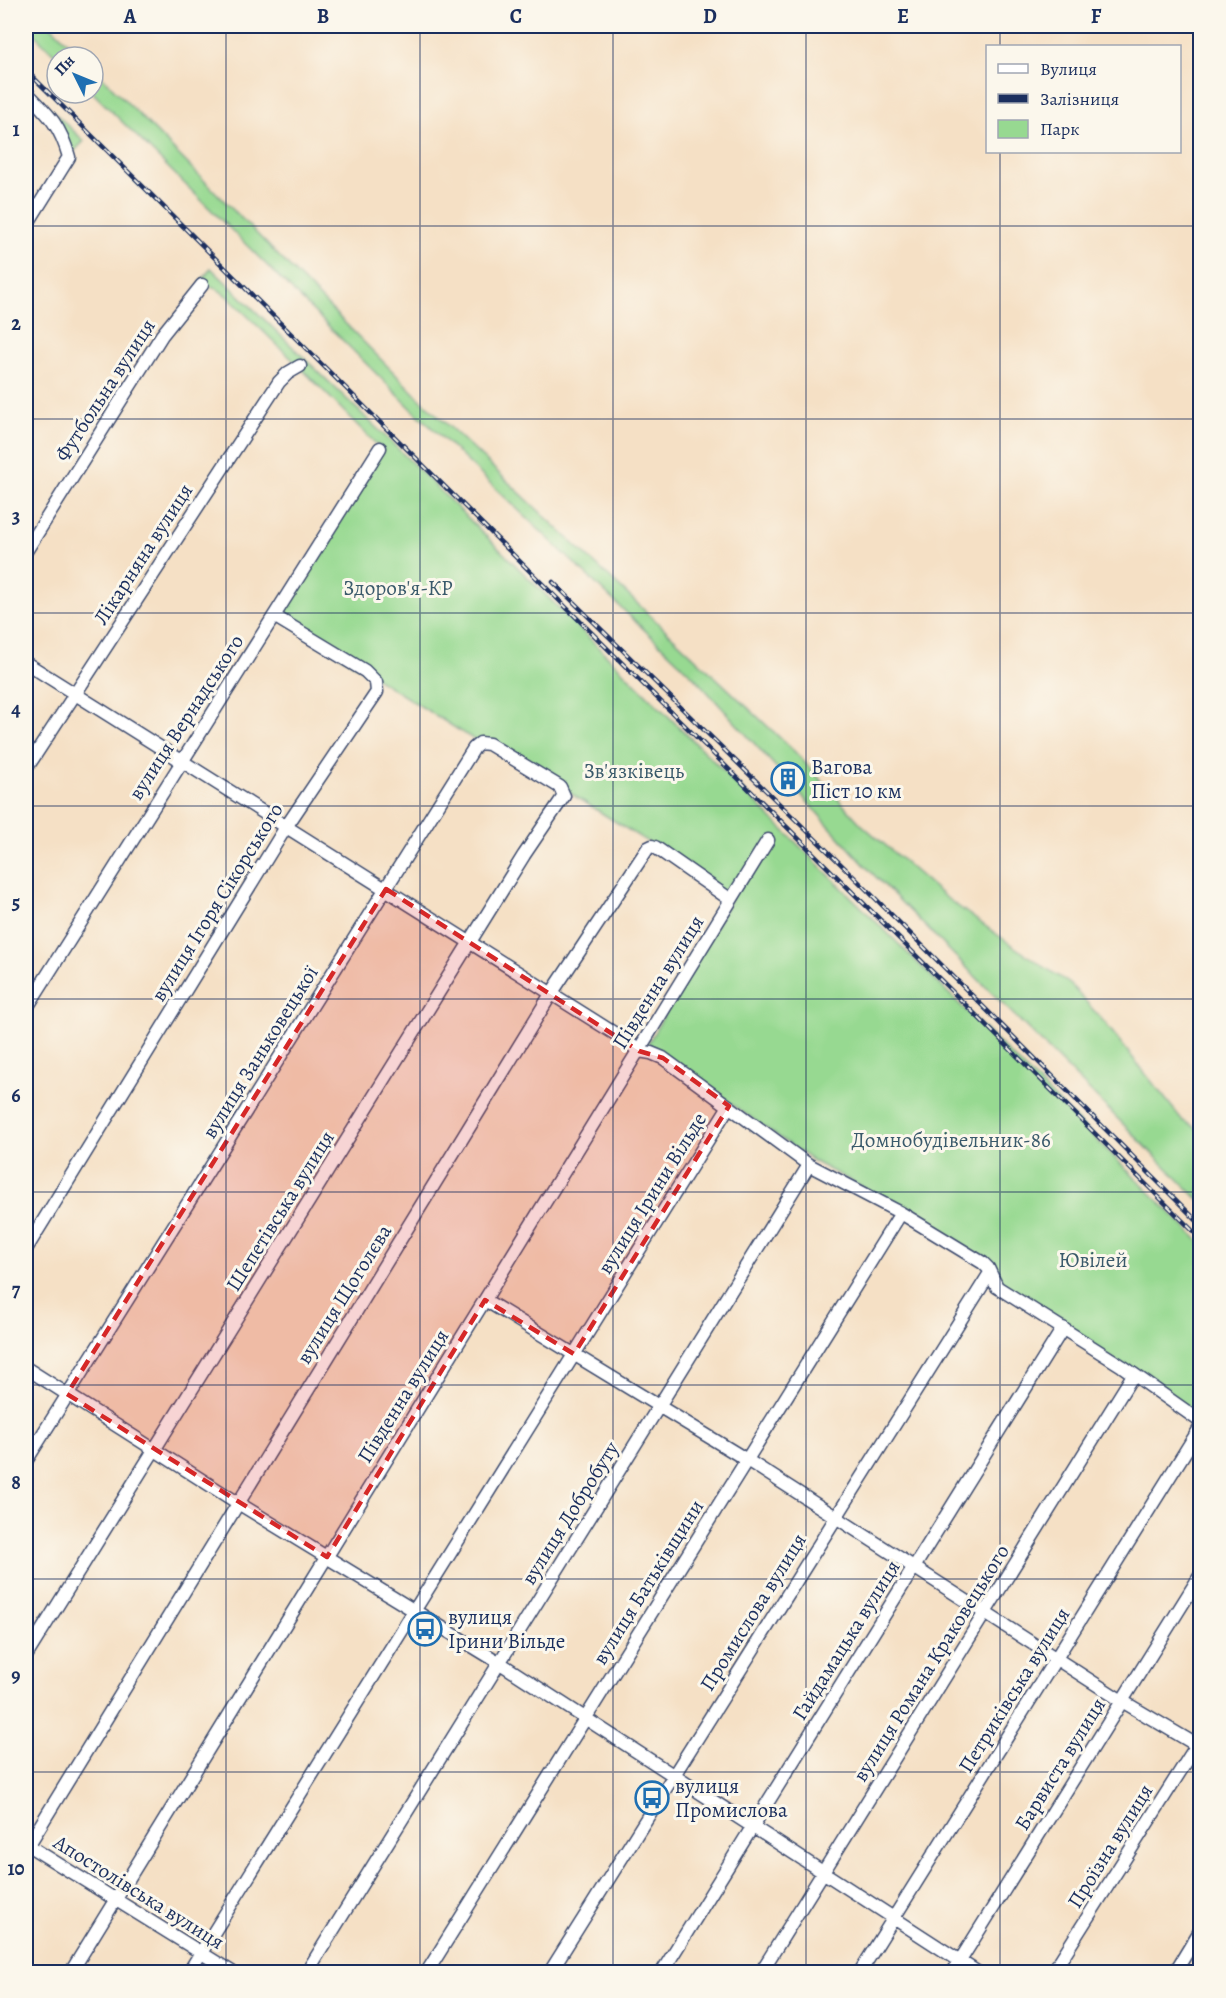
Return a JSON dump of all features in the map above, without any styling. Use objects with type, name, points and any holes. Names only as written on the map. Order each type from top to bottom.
[{"type":"street","points":[[26,92],[50,116],[63,135],[69,157],[26,225]]},
{"type":"street","name":"Футбольна вулиця","points":[[26,551],[162,335],[202,285]]},
{"type":"street","name":"Лікарняна вулиця","points":[[26,769],[279,382],[300,366]]},
{"type":"street","name":"вулиця Вернадського","points":[[26,1009],[180,761],[380,447]]},
{"type":"street","name":"вулиця Ігоря Сікорського","points":[[26,1249],[286,827],[377,692],[377,685],[373,678],[365,671],[274,616]]},
{"type":"street","points":[[26,663],[639,1051],[663,1058],[809,1165],[901,1213],[983,1263],[997,1287],[1063,1328],[1200,1421]]},
{"type":"street","name":"вулиця Заньковецької","points":[[26,1461],[474,748],[480,743],[489,744],[560,787]]},
{"type":"street","name":"Шепетівська вулиця","points":[[26,1656],[564,796],[560,787]]},
{"type":"street","name":"Південна вулиця","points":[[71,1972],[768,840]]},
{"type":"street","name":"вулиця Щоголєва","points":[[26,1846],[551,994],[648,848],[652,846],[731,900]]},
{"type":"street","name":"вулиця Ірини Вільде","points":[[189,1972],[729,1107]]},
{"type":"street","name":"вулиця Добробуту","points":[[307,1972],[809,1165]]},
{"type":"street","name":"вулиця Батьківщини","points":[[427,1972],[901,1213]]},
{"type":"street","name":"Промислова вулиця","points":[[550,1972],[990,1273]]},
{"type":"street","points":[[485,1300],[747,1460],[1122,1701],[1199,1744]]},
{"type":"street","name":"Гайдамацька вулиця","points":[[662,1972],[1063,1328]]},
{"type":"street","points":[[26,1368],[238,1503],[500,1663],[894,1919],[956,1967],[977,1972]]},
{"type":"street","name":"вулиця Романа Краковецького","points":[[761,1972],[1133,1375]]},
{"type":"street","name":"Петриківська вулиця","points":[[860,1972],[1200,1428]]},
{"type":"street","name":"Барвиста вулиця","points":[[956,1967],[1200,1576]]},
{"type":"street","name":"Проїзна вулиця","points":[[1053,1972],[1199,1744]]},
{"type":"street","name":"Апостолівська вулиця","points":[[26,1846],[232,1972]]},
{"type":"street","points":[[1175,1972],[1200,1931]]},
{"type":"highlighted area","points":[[386,889],[639,1051],[663,1058],[729,1106],[574,1354],[485,1300],[327,1557],[67,1394]]},
{"type":"green space","points":[[26,26],[51,26],[70,45],[45,45]]},
{"type":"green space","points":[[105,80],[419,398],[795,752],[861,824],[945,897],[1070,984],[1105,1023],[1183,1121],[1200,1130],[1200,1201],[871,872],[694,677],[412,409],[105,105]]},
{"type":"green space","points":[[26,85],[84,141],[69,157],[63,135],[26,92]]},
{"type":"green space","points":[[211,268],[386,437],[1200,1242],[1200,1419],[993,1278],[996,1270],[904,1209],[813,1161],[647,1045],[731,899],[654,846],[489,742],[476,741],[277,616],[382,450],[228,297],[216,288],[200,283]]},
{"type":"railway","points":[[26,70],[1200,1238]]},
{"type":"railway","points":[[553,582],[850,873],[1200,1224]]},
{"type":"place","name":"Вагова Піст 10 км","points":[[788,779]]},
{"type":"place","name":"вулиця Ірини Вільде","points":[[425,1629]]},
{"type":"place","name":"вулиця Промислова","points":[[652,1798]]},
{"type":"park label","name":"Здоров'я-КР","points":[[398,588]]},
{"type":"park label","name":"Зв'язківець","points":[[634,771]]},
{"type":"park label","name":"Домнобудівельник-86","points":[[951,1140]]},
{"type":"park label","name":"Ювілей","points":[[1093,1260]]}]
